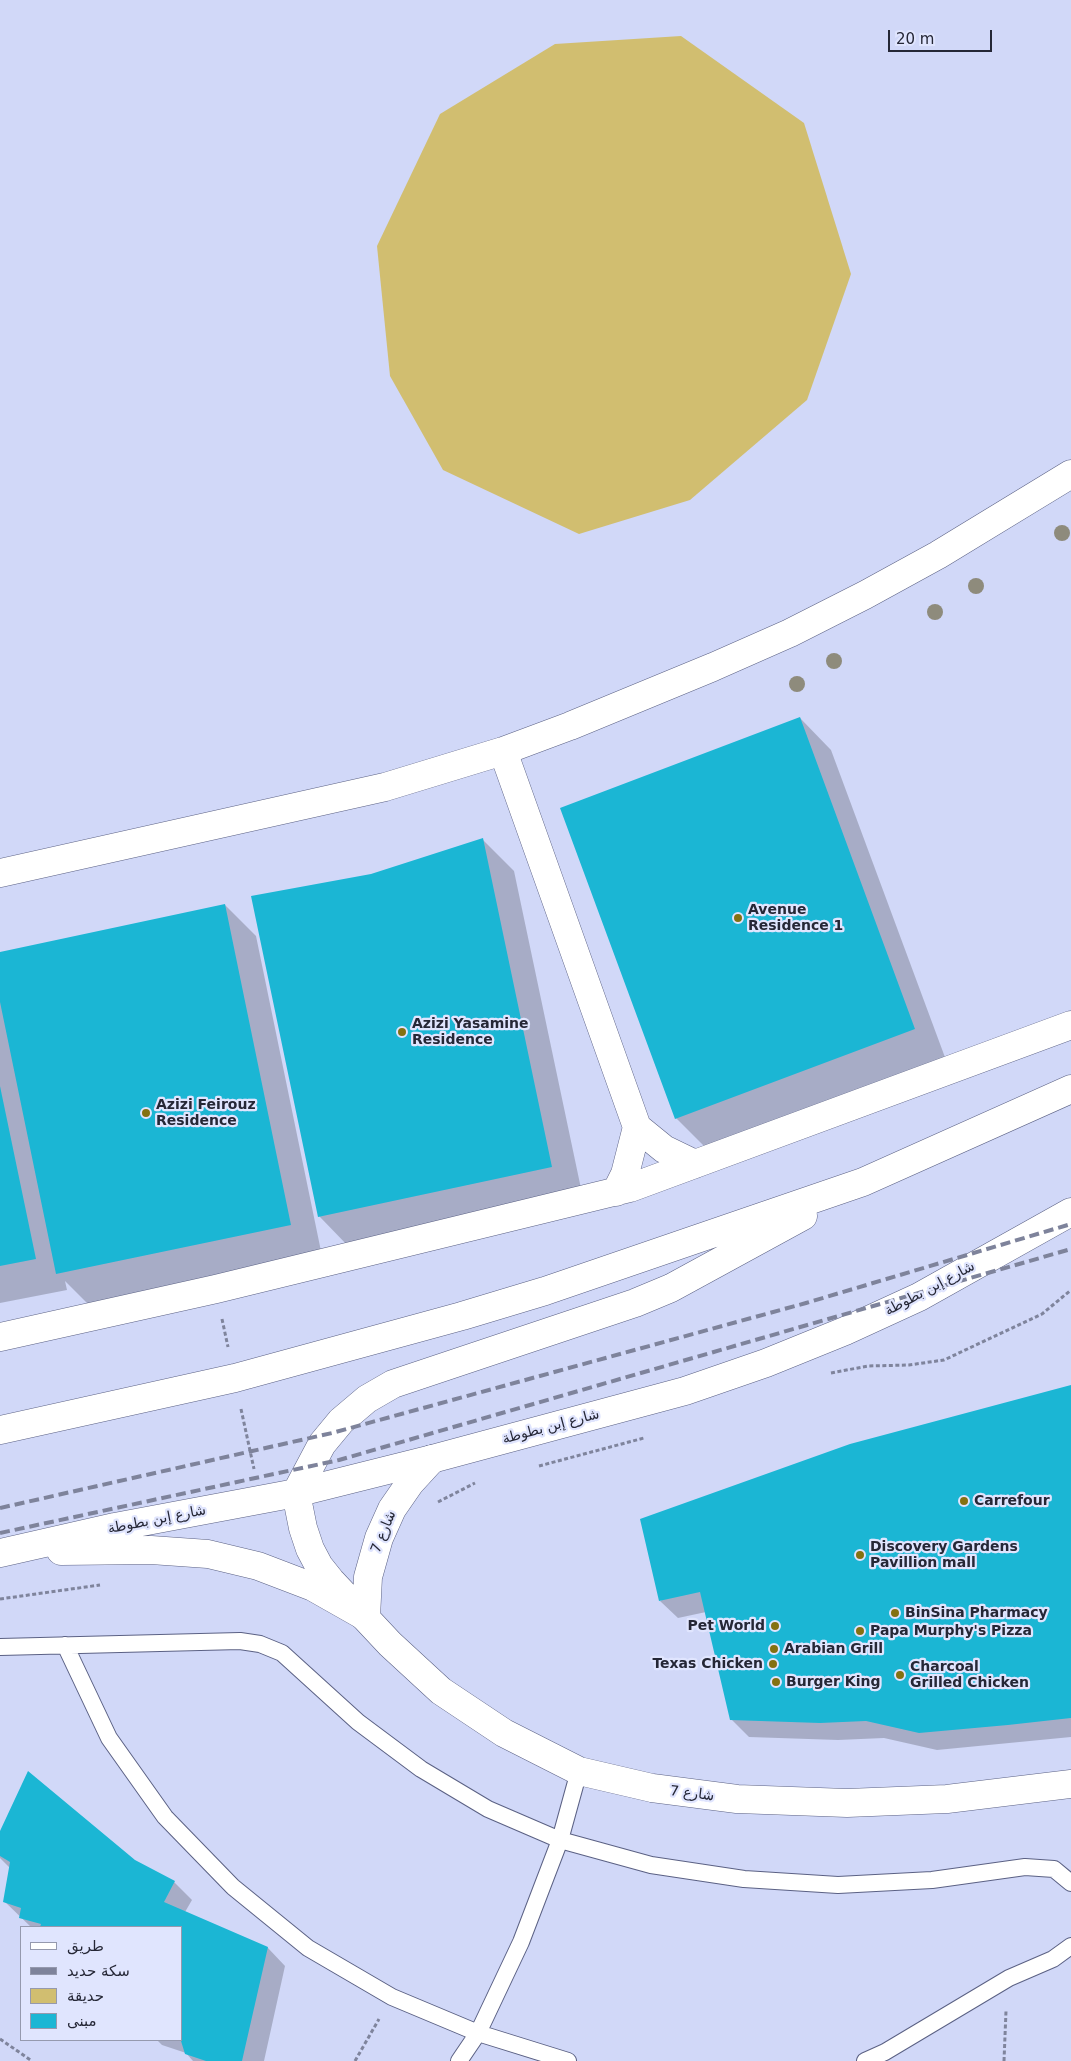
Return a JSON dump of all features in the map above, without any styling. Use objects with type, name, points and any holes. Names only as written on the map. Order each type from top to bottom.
[{"type":"street","points":[[0,873],[325,802],[385,787],[503,751],[640,699],[790,632],[865,595],[938,555],[1071,474]]},
{"type":"street","points":[[503,751],[637,1127],[664,1149],[695,1164]]},
{"type":"street","points":[[0,1337],[216,1289],[616,1192],[1071,1025]]},
{"type":"street","points":[[296,1493],[322,1444],[341,1421],[366,1400],[394,1384],[426,1371],[635,1303],[671,1288],[863,1182],[1071,1089]]},
{"type":"street","points":[[616,1192],[625,1174],[637,1127]]},
{"type":"street","points":[[0,1430],[235,1378],[462,1316],[545,1291],[863,1182]]},
{"type":"street","name":"شارع إبن بطوطة","points":[[1,1552],[115,1527],[296,1493],[432,1459],[685,1391],[766,1363],[845,1331],[919,1297],[1071,1212]]},
{"type":"street","name":"شارع 7","points":[[366,1618],[368,1577],[379,1538],[392,1509],[410,1483],[432,1459]]},
{"type":"street","name":"شارع 7","points":[[296,1493],[303,1528],[310,1549],[320,1566],[390,1644],[441,1691],[504,1734],[579,1771],[652,1788],[728,1798],[847,1803],[947,1799],[1071,1784]]},
{"type":"street","points":[[1,1552],[151,1550],[208,1554],[258,1566],[313,1587],[366,1618]]},
{"type":"lane","points":[[0,1647],[231,1641],[260,1644],[282,1653],[358,1722],[420,1769],[488,1809],[560,1840],[651,1864],[744,1879],[838,1885],[932,1880],[1025,1867],[1054,1869],[1071,1883]]},
{"type":"lane","points":[[65,1645],[109,1738],[165,1817],[232,1887],[308,1948],[392,1997],[478,2033],[568,2061]]},
{"type":"lane","points":[[459,2061],[478,2033],[521,1942],[560,1840],[579,1771]]},
{"type":"lane","points":[[865,2061],[885,2052],[1009,1978],[1053,1959],[1071,1946]]},
{"type":"path","points":[[0,1599],[101,1584]]},
{"type":"path","points":[[1004,2061],[1009,1978]]},
{"type":"path","points":[[354,2061],[392,1997]]},
{"type":"path","points":[[0,2039],[32,2061]]},
{"type":"green space","points":[[681,36],[804,123],[851,274],[807,400],[690,500],[579,534],[443,470],[390,376],[377,246],[440,114],[555,44]]},
{"type":"building","name":"Avenue Residence 1","points":[[800,717],[915,1029],[675,1119],[560,808]]},
{"type":"building","name":"Azizi Yasamine Residence","points":[[483,838],[552,1167],[318,1217],[251,896],[371,874]]},
{"type":"building","name":"Azizi Feirouz Residence","points":[[225,904],[291,1225],[56,1274],[0,1002],[0,952]]},
{"type":"building","points":[[0,1086],[36,1259],[0,1266]]},
{"type":"building","name":"Discovery Gardens Pavillion mall","points":[[1071,1385],[1071,1718],[919,1733],[866,1721],[820,1723],[730,1720],[700,1592],[659,1601],[640,1519],[850,1444]]},
{"type":"building","points":[[28,1771],[135,1860],[175,1881],[164,1902],[268,1947],[242,2061],[206,2061],[185,2054],[181,2041],[182,1926],[40,1926],[41,1924],[19,1918],[21,1908],[3,1902],[10,1862],[0,1856],[0,1831]]},
{"type":"railway","points":[[0,1508],[332,1433],[806,1303],[1071,1224]]},
{"type":"railway","points":[[0,1533],[339,1460],[1071,1249]]},
{"type":"place","name":"Avenue Residence 1","points":[[738,918]]},
{"type":"place","name":"Azizi Yasamine Residence","points":[[402,1032]]},
{"type":"place","name":"Azizi Feirouz Residence","points":[[146,1113]]},
{"type":"place","name":"Carrefour","points":[[964,1501]]},
{"type":"place","name":"Discovery Gardens Pavillion mall","points":[[860,1555]]},
{"type":"place","name":"BinSina Pharmacy","points":[[895,1613]]},
{"type":"place","name":"Pet World","points":[[775,1626]]},
{"type":"place","name":"Papa Murphy's Pizza","points":[[860,1631]]},
{"type":"place","name":"Arabian Grill","points":[[774,1649]]},
{"type":"place","name":"Texas Chicken","points":[[773,1664]]},
{"type":"place","name":"Charcoal Grilled Chicken","points":[[900,1675]]},
{"type":"place","name":"Burger King","points":[[776,1682]]}]
